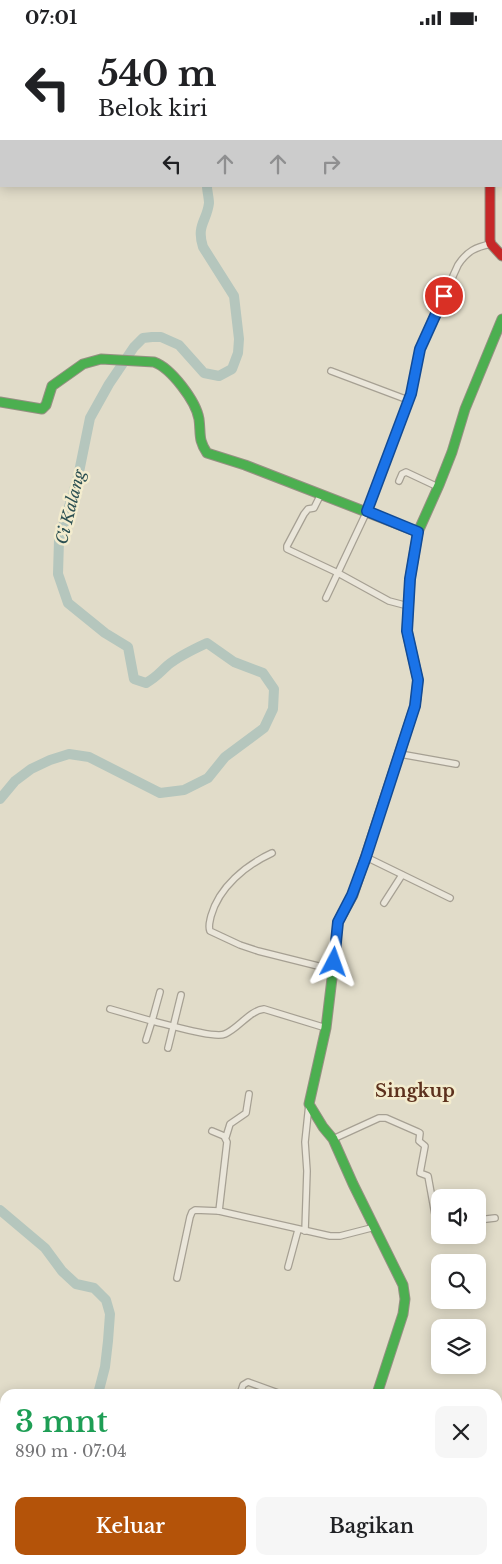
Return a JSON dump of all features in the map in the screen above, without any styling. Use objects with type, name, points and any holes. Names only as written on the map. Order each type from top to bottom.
[{"type":"street","points":[[490,187],[489,235],[491,244],[502,256]]},
{"type":"street","points":[[326,598],[367,511],[413,385],[420,349],[458,265],[473,249],[491,244]]},
{"type":"street","points":[[305,1231],[307,1171],[304,1142],[314,1076],[326,1028],[334,971],[338,922],[352,895],[366,857],[415,706],[418,690],[417,669],[407,631],[410,579],[418,532],[452,452],[465,409],[502,319]]},
{"type":"street","points":[[0,402],[42,409],[46,405],[52,386],[58,379],[93,360],[111,359],[154,362],[162,365],[174,376],[196,407],[199,419],[200,441],[207,453],[245,465],[418,532]]},
{"type":"street","points":[[330,371],[408,400]]},
{"type":"street","points":[[399,481],[402,474],[406,472],[438,487]]},
{"type":"street","points":[[320,494],[314,508],[308,509],[304,514],[287,547],[288,550],[338,573],[389,601],[408,606]]},
{"type":"street","points":[[400,754],[456,764]]},
{"type":"street","points":[[272,853],[247,868],[219,896],[212,912],[209,926],[210,931],[258,951],[334,971]]},
{"type":"street","points":[[366,857],[450,898]]},
{"type":"street","points":[[384,903],[402,875]]},
{"type":"street","points":[[146,1040],[160,992]]},
{"type":"street","points":[[168,1048],[181,995]]},
{"type":"street","points":[[110,1009],[152,1021],[222,1035],[257,1011],[264,1009],[326,1028]]},
{"type":"street","points":[[218,1211],[227,1142],[226,1137],[230,1124],[246,1113],[249,1093]]},
{"type":"street","points":[[309,1104],[333,1139],[391,1263],[402,1280],[405,1299],[400,1323],[379,1389]]},
{"type":"street","points":[[333,1139],[379,1117],[386,1118],[418,1132],[419,1141],[425,1146],[420,1173],[428,1176],[431,1192]]},
{"type":"street","points":[[212,1131],[226,1137]]},
{"type":"street","points":[[176,1278],[191,1214],[195,1210],[218,1211],[298,1230],[335,1236],[374,1227]]},
{"type":"street","points":[[486,1220],[495,1218]]},
{"type":"street","points":[[288,1267],[298,1230]]},
{"type":"street","points":[[242,1389],[243,1385],[248,1382],[267,1389]]},
{"type":"waterway","name":"Ci Kalang","points":[[0,799],[15,781],[31,769],[69,754],[89,757],[160,793],[184,790],[208,778],[225,757],[264,728],[273,709],[274,689],[263,673],[234,662],[207,643],[177,659],[146,683],[134,679],[128,647],[105,633],[68,603],[58,574],[59,540],[78,477],[90,418],[109,384],[134,347],[143,338],[161,337],[179,345],[204,373],[219,376],[232,369],[238,353],[239,339],[234,296],[203,247],[201,240],[201,228],[209,203],[207,187]]},
{"type":"waterway","name":"Ci Kalang","points":[[0,1210],[45,1248],[62,1271],[76,1284],[94,1288],[106,1300],[110,1314],[108,1341],[105,1367],[99,1389]]},
{"type":"traffic: fast","points":[[416,699],[418,680],[407,631],[410,579],[418,532],[439,485],[452,452],[465,409],[502,319]]},
{"type":"traffic: fast","points":[[0,402],[42,409],[46,405],[52,386],[83,364],[101,359],[154,362],[161,365],[175,378],[193,403],[199,419],[201,440],[207,453],[245,465],[418,532]]},
{"type":"traffic: fast","points":[[333,970],[326,1028],[309,1104],[333,1139],[403,1285],[405,1299],[403,1314],[379,1389]]},
{"type":"traffic: slow","points":[[333,970],[338,922],[353,895],[416,699]]},
{"type":"traffic: jam","points":[[490,187],[490,240],[491,244],[502,256]]},
{"type":"district","name":"Singkup","points":[[415,1091]]},
{"type":"route","points":[[334,962],[338,922],[352,895],[376,830],[415,706],[418,690],[417,669],[407,631],[410,579],[418,532],[382,519],[367,511],[411,394],[420,349],[444,296]]}]
